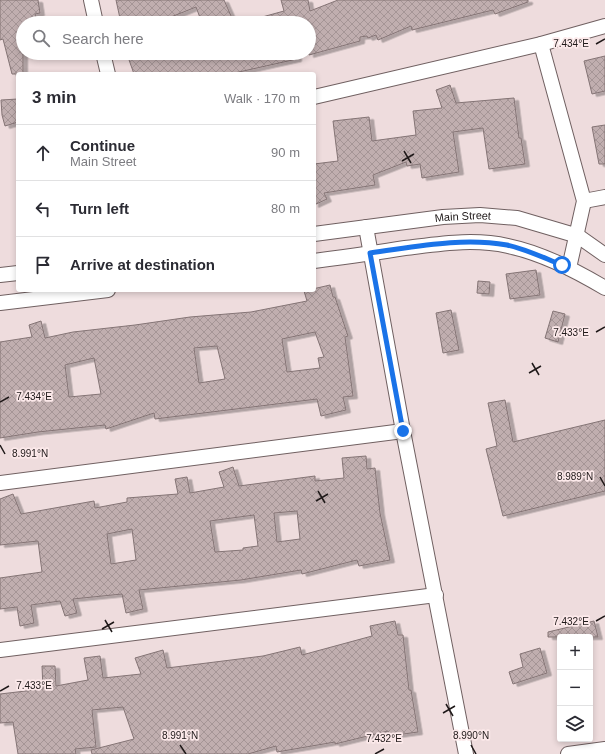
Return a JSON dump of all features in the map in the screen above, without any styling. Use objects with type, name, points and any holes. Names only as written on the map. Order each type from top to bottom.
[{"type":"street","points":[[91,0],[94,16]]},
{"type":"street","points":[[316,97],[541,44],[605,26]]},
{"type":"street","points":[[541,44],[584,201],[578,236],[569,268]]},
{"type":"street","points":[[105,60],[108,72]]},
{"type":"street","points":[[584,201],[605,197]]},
{"type":"street","name":"Main Street","points":[[316,234],[442,217],[480,215],[517,218],[578,236],[605,255]]},
{"type":"street","points":[[366,227],[403,431],[466,754]]},
{"type":"street","points":[[316,261],[450,242],[478,242],[508,246],[534,254],[569,268],[605,288]]},
{"type":"street","points":[[0,275],[16,273]]},
{"type":"street","points":[[0,303],[91,292]]},
{"type":"street","points":[[0,483],[403,431]]},
{"type":"street","points":[[0,650],[436,596]]},
{"type":"street","points":[[568,754],[605,750]]},
{"type":"building","points":[[0,0],[38,0],[40,13],[35,14],[35,16],[16,16],[16,60],[23,60],[23,72],[16,72],[16,74],[12,74],[3,39],[0,40]]},
{"type":"building","points":[[116,0],[224,0],[231,16],[199,16],[196,7],[174,16],[119,16]]},
{"type":"building","points":[[281,0],[308,0],[310,11],[338,0],[528,0],[528,2],[495,14],[493,10],[412,30],[411,26],[378,40],[376,35],[368,38],[367,36],[360,37],[360,41],[316,53],[316,16],[266,16],[284,11]]},
{"type":"building","points":[[605,56],[605,91],[592,94],[584,61]]},
{"type":"building","points":[[129,60],[293,60],[239,72],[133,72]]},
{"type":"building","points":[[450,85],[456,103],[514,98],[519,138],[521,138],[525,164],[489,169],[483,128],[453,132],[459,172],[422,178],[420,164],[407,166],[406,162],[373,175],[375,185],[324,193],[327,199],[316,204],[316,164],[338,161],[333,121],[369,117],[372,141],[416,135],[413,111],[442,108],[436,90]]},
{"type":"building","points":[[16,99],[16,123],[5,126],[2,115],[1,100]]},
{"type":"building","points":[[605,125],[605,164],[599,164],[592,127]]},
{"type":"building","points":[[536,270],[540,295],[510,299],[506,274]]},
{"type":"building","points":[[478,281],[490,282],[489,294],[477,293]]},
{"type":"building","points":[[330,285],[348,336],[345,337],[353,396],[343,397],[346,410],[321,416],[317,399],[155,419],[154,413],[106,429],[105,425],[38,432],[0,438],[0,342],[32,337],[29,325],[41,321],[45,338],[73,332],[190,317],[251,312],[307,301],[304,292],[316,292],[316,288]],"holes":[[[315,332],[324,357],[318,358],[320,368],[287,372],[282,339]],[[217,346],[225,379],[199,383],[194,348]],[[94,358],[101,394],[69,397],[65,365]]]},
{"type":"building","points":[[451,310],[459,350],[443,353],[436,313]]},
{"type":"building","points":[[553,311],[565,314],[558,342],[545,338]]},
{"type":"building","points":[[505,400],[513,442],[605,420],[605,491],[503,516],[486,449],[497,446],[488,403]]},
{"type":"building","points":[[366,456],[367,469],[375,468],[380,513],[390,560],[359,566],[357,560],[302,574],[301,570],[241,580],[139,590],[143,609],[126,613],[122,594],[73,599],[77,613],[65,616],[60,601],[31,605],[34,623],[20,626],[17,607],[0,609],[0,578],[42,572],[38,541],[0,545],[0,499],[13,494],[21,514],[94,501],[95,508],[127,502],[127,498],[178,494],[175,479],[187,477],[190,493],[224,487],[219,472],[233,467],[239,486],[315,476],[315,481],[344,478],[342,458]],"holes":[[[297,511],[300,539],[277,542],[274,513]],[[254,515],[258,546],[243,548],[243,550],[215,552],[210,521]],[[132,529],[136,560],[111,564],[107,534]]]},
{"type":"building","points":[[395,621],[398,635],[403,635],[409,690],[411,690],[418,732],[389,736],[388,731],[335,744],[335,742],[277,752],[276,746],[248,754],[92,754],[91,750],[134,739],[123,707],[92,710],[96,747],[75,749],[76,754],[18,754],[13,722],[0,723],[0,694],[43,689],[42,666],[55,666],[56,686],[88,680],[84,658],[100,656],[103,678],[141,674],[135,658],[163,650],[167,668],[263,656],[300,647],[302,655],[372,636],[370,626]]},
{"type":"building","points":[[594,621],[598,637],[593,637],[593,634],[557,634],[557,637],[548,637],[548,632]]},
{"type":"building","points":[[540,648],[547,673],[513,684],[509,672],[523,667],[520,654]]},
{"type":"route","points":[[403,431],[370,253],[450,242],[478,242],[508,246],[562,265]]}]
